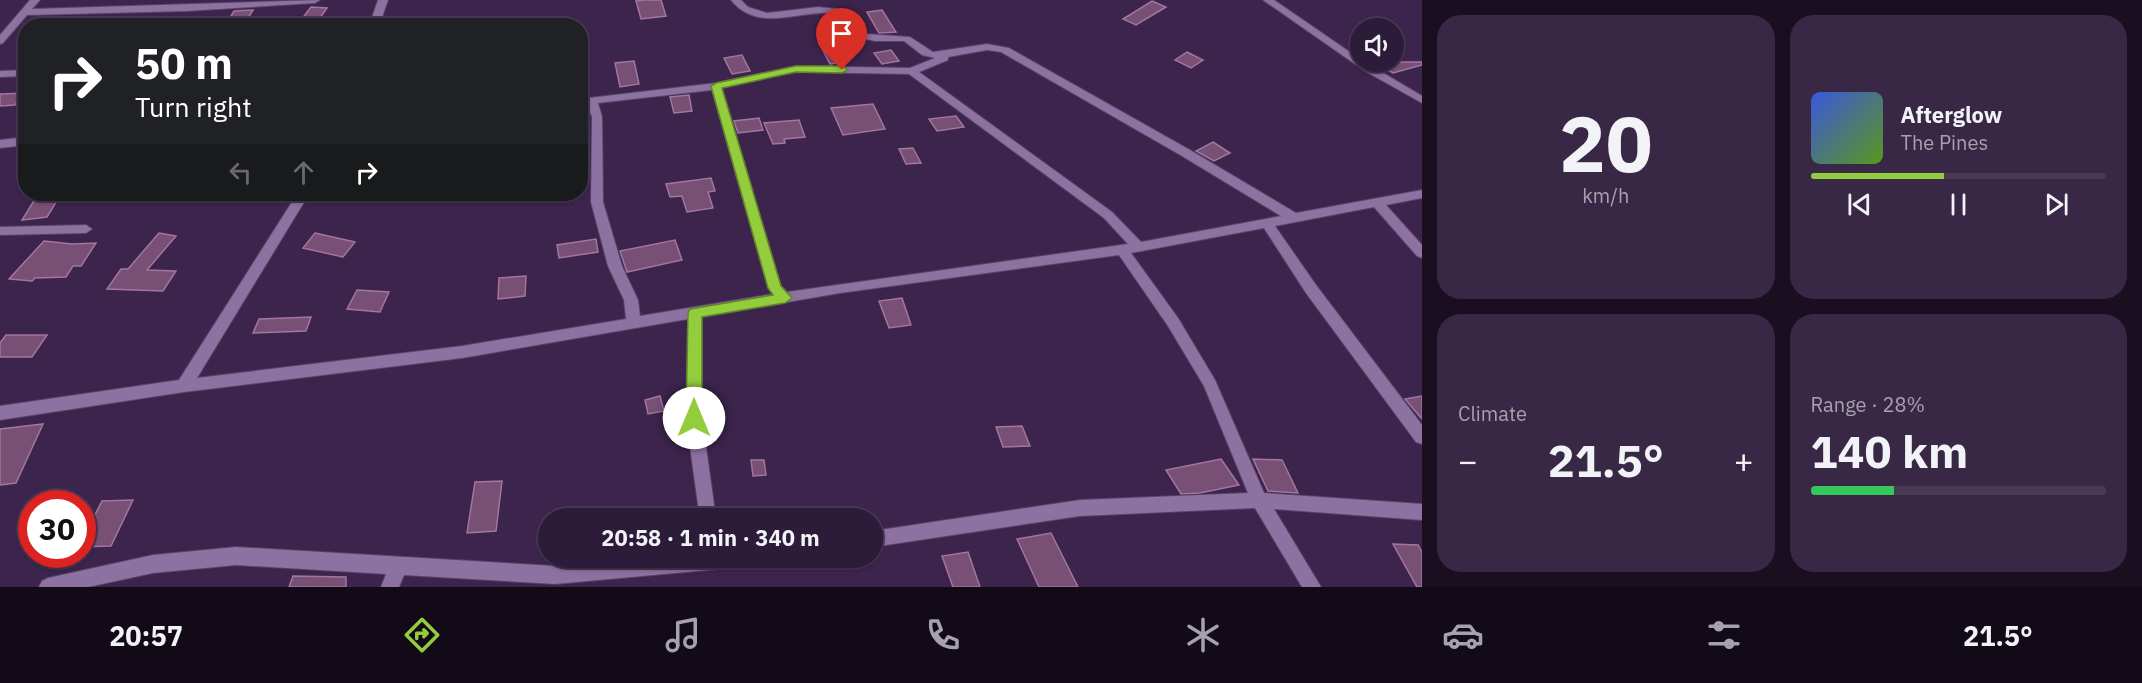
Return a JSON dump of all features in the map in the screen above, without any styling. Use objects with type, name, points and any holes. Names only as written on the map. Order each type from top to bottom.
[{"type":"street","points":[[19,18],[35,0]]},
{"type":"street","points":[[24,12],[187,8],[315,0]]},
{"type":"street","points":[[377,18],[383,0]]},
{"type":"street","points":[[736,0],[742,9],[750,14],[765,16],[831,10],[842,16],[860,34],[869,37],[905,38],[912,41],[923,52],[932,55],[954,54]]},
{"type":"street","points":[[1268,0],[1369,69],[1422,100]]},
{"type":"street","points":[[0,41],[18,19]]},
{"type":"street","points":[[588,102],[716,86],[796,69],[911,71],[954,54],[987,45],[1012,54],[1176,147],[1294,218]]},
{"type":"street","points":[[911,71],[1108,215],[1138,247]]},
{"type":"street","points":[[0,74],[18,73]]},
{"type":"street","points":[[716,86],[775,288],[785,298]]},
{"type":"street","points":[[588,105],[597,117],[597,202],[615,266],[631,300],[634,323]]},
{"type":"street","points":[[0,144],[18,142]]},
{"type":"street","points":[[0,413],[184,386],[450,353],[785,298],[1122,250],[1422,194]]},
{"type":"street","points":[[184,386],[299,201]]},
{"type":"street","points":[[1377,203],[1422,253]]},
{"type":"street","points":[[1267,223],[1311,289],[1422,437]]},
{"type":"street","points":[[0,231],[86,229]]},
{"type":"street","points":[[1122,250],[1173,322],[1210,384],[1258,500],[1312,587]]},
{"type":"street","points":[[695,313],[694,418],[706,508]]},
{"type":"street","points":[[883,538],[1080,508],[1258,500],[1422,512]]},
{"type":"street","points":[[48,587],[153,564],[236,556],[555,575],[629,568]]},
{"type":"street","points":[[390,587],[398,566]]},
{"type":"building","points":[[661,0],[666,16],[641,19],[636,1]]},
{"type":"building","points":[[1152,1],[1166,7],[1136,25],[1123,19]]},
{"type":"building","points":[[311,7],[327,8],[320,18],[303,18]]},
{"type":"building","points":[[253,10],[248,18],[230,18],[234,11]]},
{"type":"building","points":[[882,10],[896,32],[879,33],[867,12]]},
{"type":"building","points":[[834,42],[846,62],[830,64],[819,43]]},
{"type":"building","points":[[891,50],[899,61],[882,64],[874,53]]},
{"type":"building","points":[[1187,52],[1203,60],[1191,68],[1175,60]]},
{"type":"building","points":[[742,55],[750,71],[732,74],[724,58]]},
{"type":"building","points":[[634,61],[639,84],[620,87],[615,63]]},
{"type":"building","points":[[1404,62],[1422,62],[1422,65],[1404,70]]},
{"type":"building","points":[[18,93],[18,101],[15,105],[0,106],[0,94]]},
{"type":"building","points":[[689,95],[692,111],[674,113],[670,97]]},
{"type":"building","points":[[873,104],[885,129],[843,135],[831,108]]},
{"type":"building","points":[[956,116],[964,127],[937,131],[929,119]]},
{"type":"building","points":[[759,118],[763,130],[738,133],[734,121]]},
{"type":"building","points":[[799,120],[805,137],[784,139],[785,143],[773,144],[764,123]]},
{"type":"building","points":[[1213,142],[1230,153],[1214,161],[1196,151]]},
{"type":"building","points":[[913,148],[921,163],[906,164],[899,149]]},
{"type":"building","points":[[711,178],[715,191],[708,192],[713,208],[687,212],[682,196],[670,197],[666,184]]},
{"type":"building","points":[[34,201],[57,201],[47,217],[22,220]]},
{"type":"building","points":[[159,233],[176,236],[147,270],[176,271],[163,291],[107,289],[121,269],[128,269]]},
{"type":"building","points":[[315,233],[355,242],[343,257],[303,248]]},
{"type":"building","points":[[596,239],[598,252],[559,258],[557,245]]},
{"type":"building","points":[[675,240],[682,260],[627,272],[620,251]]},
{"type":"building","points":[[44,241],[72,244],[96,243],[81,266],[73,266],[66,277],[35,278],[32,281],[9,279]]},
{"type":"building","points":[[526,276],[525,296],[498,299],[499,278]]},
{"type":"building","points":[[357,290],[389,292],[380,312],[347,309]]},
{"type":"building","points":[[902,298],[911,325],[889,328],[879,301]]},
{"type":"building","points":[[311,317],[306,331],[253,333],[259,319]]},
{"type":"building","points":[[6,335],[47,335],[32,357],[0,357],[0,343]]},
{"type":"building","points":[[660,396],[664,411],[648,414],[645,400]]},
{"type":"building","points":[[1422,396],[1422,419],[1405,399]]},
{"type":"building","points":[[43,424],[16,483],[0,485],[0,429]]},
{"type":"building","points":[[1022,426],[1030,446],[1003,447],[996,427]]},
{"type":"building","points":[[1221,459],[1239,485],[1200,493],[1181,494],[1166,470]]},
{"type":"building","points":[[1253,459],[1282,460],[1298,493],[1268,491]]},
{"type":"building","points":[[751,460],[764,460],[766,475],[753,476]]},
{"type":"building","points":[[502,481],[496,531],[467,533],[475,482]]},
{"type":"building","points":[[133,500],[111,546],[96,547],[96,513],[102,501]]},
{"type":"building","points":[[1051,533],[1078,587],[1039,587],[1017,539]]},
{"type":"building","points":[[1393,544],[1418,545],[1422,552],[1422,587],[1417,587]]},
{"type":"building","points":[[968,552],[980,587],[953,587],[942,556]]},
{"type":"building","points":[[293,576],[346,577],[346,587],[289,587]]},
{"type":"route","points":[[694,418],[695,313],[785,298],[775,288],[716,86],[796,69],[842,70]]}]
